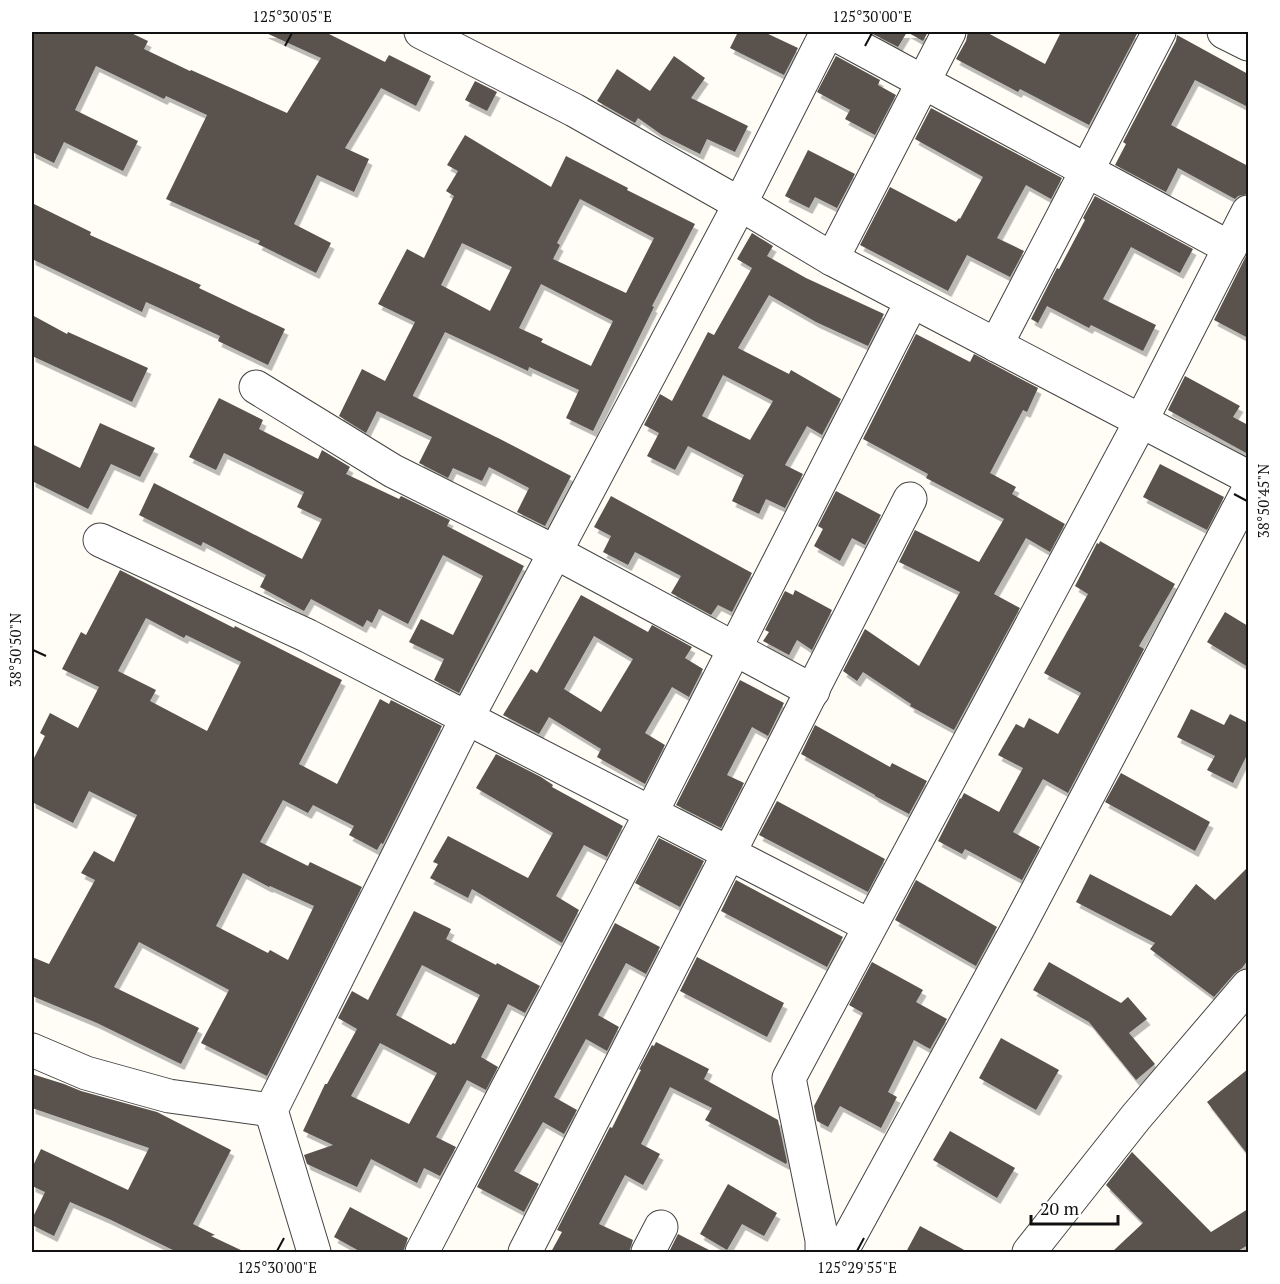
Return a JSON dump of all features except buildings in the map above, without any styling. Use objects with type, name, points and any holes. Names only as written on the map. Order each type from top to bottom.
[{"type":"street","points":[[422,32],[574,110],[832,259],[1248,477]]},
{"type":"street","points":[[314,1252],[271,1110],[467,718],[829,32],[924,81],[1230,248]]},
{"type":"street","points":[[832,259],[949,32]]},
{"type":"street","points":[[996,345],[1159,32]]},
{"type":"street","points":[[1224,32],[1248,45]]},
{"type":"street","points":[[822,1252],[822,1240],[789,1078],[1141,421],[1248,212]]},
{"type":"street","points":[[422,1252],[651,813],[912,301]]},
{"type":"street","points":[[256,387],[393,471],[555,552],[813,691]]},
{"type":"street","points":[[841,1252],[1017,930],[1248,491]]},
{"type":"street","points":[[525,1252],[910,499]]},
{"type":"street","points":[[100,540],[308,636],[870,926]]},
{"type":"street","points":[[1029,1252],[1136,1117],[1248,988]]},
{"type":"street","points":[[32,1050],[86,1073],[169,1096],[271,1110]]}]
